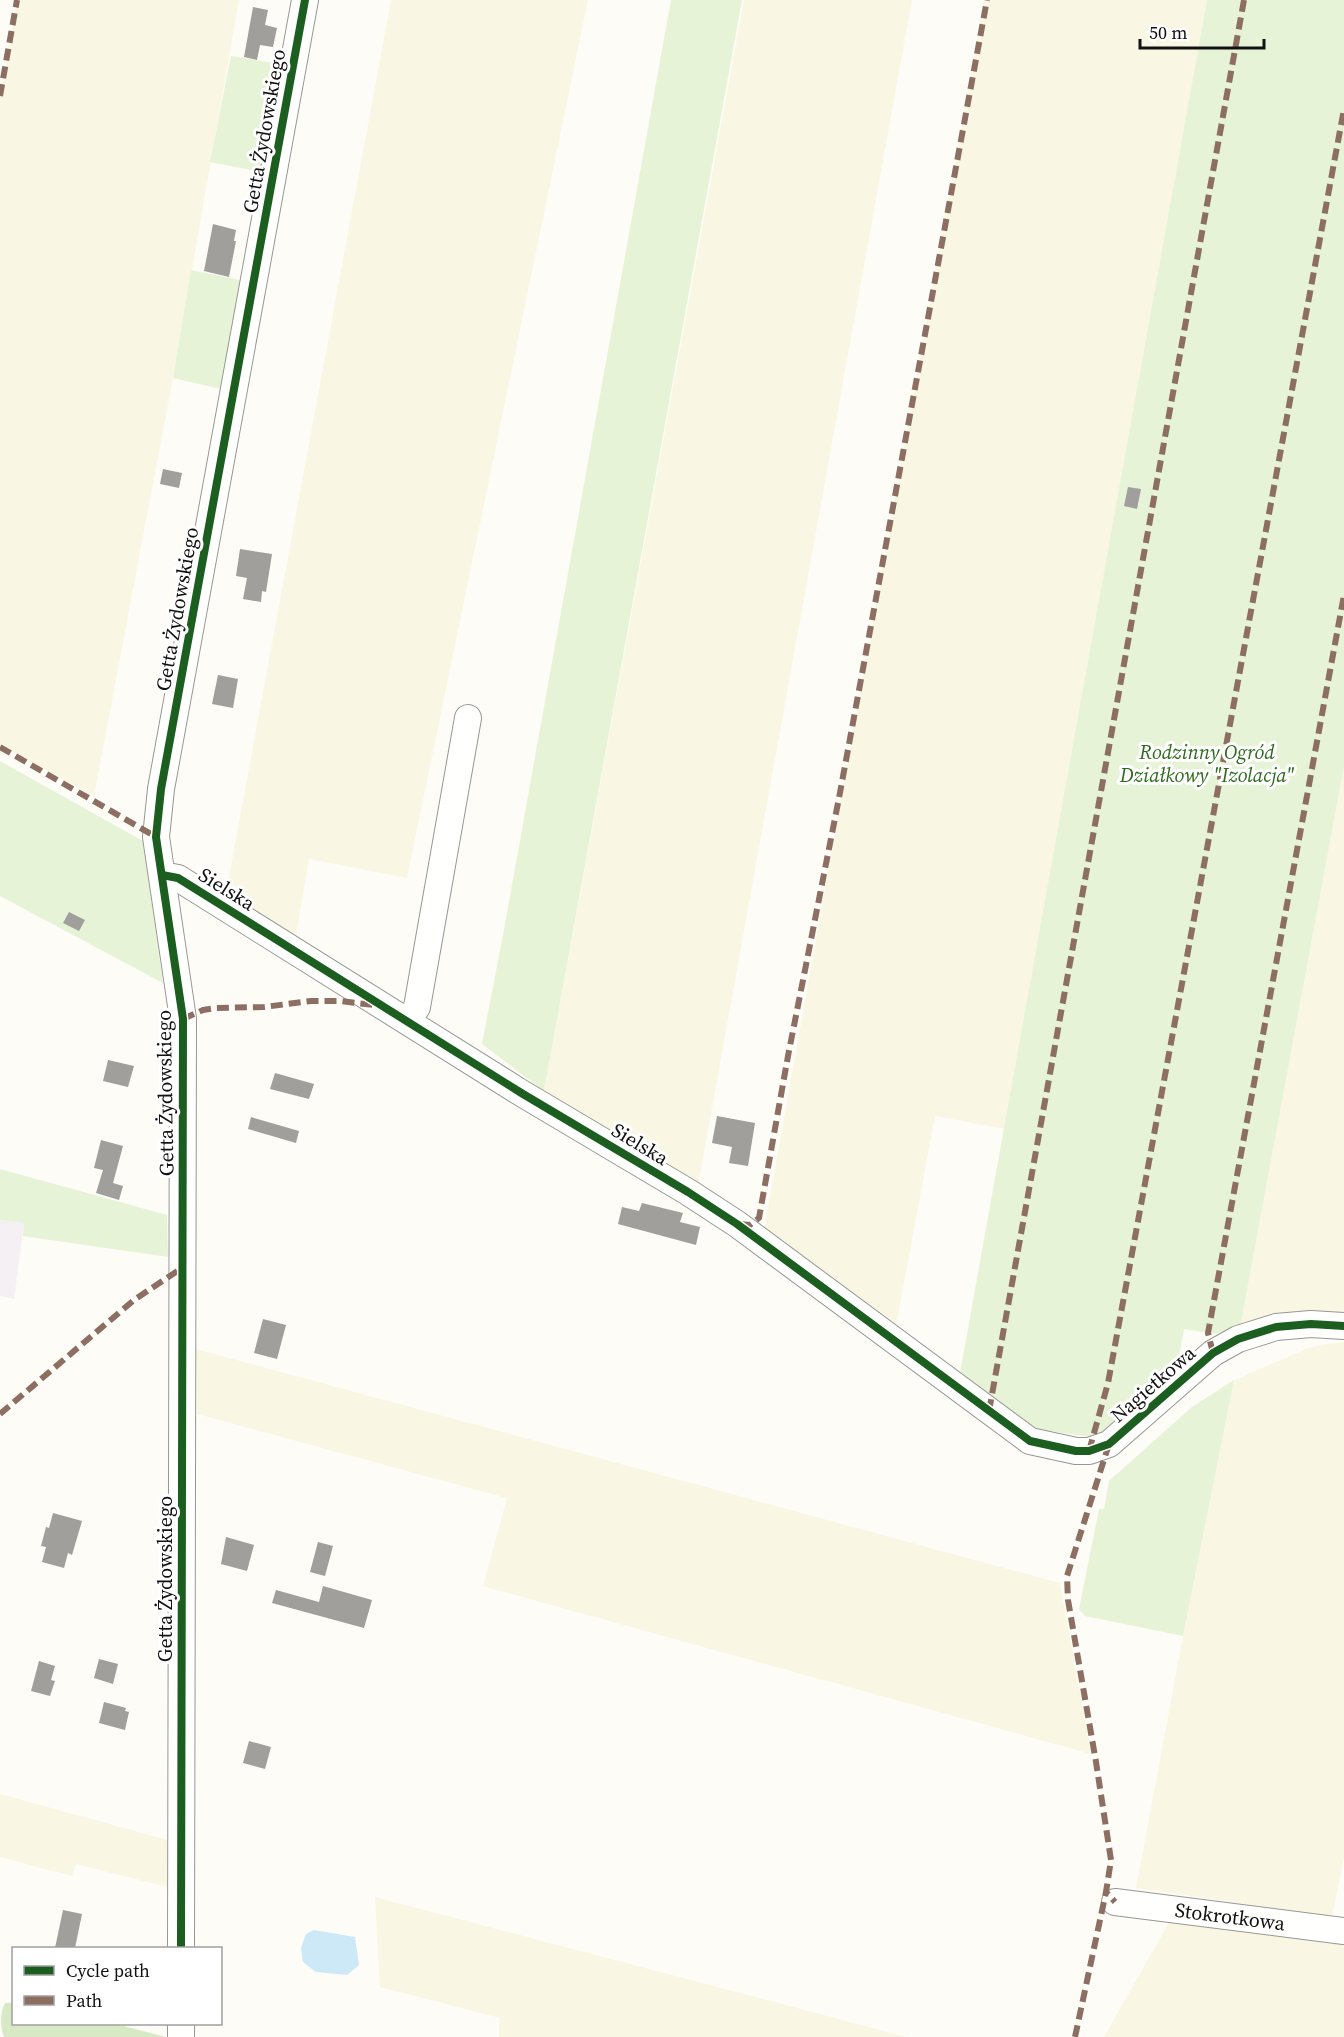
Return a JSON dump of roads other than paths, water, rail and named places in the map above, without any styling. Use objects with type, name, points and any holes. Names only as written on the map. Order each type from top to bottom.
[{"type":"street","name":"Getta Żydowskiego","points":[[181,1947],[183,1019],[156,837],[161,789],[305,0]]},
{"type":"street","points":[[408,1021],[417,1007],[468,718]]},
{"type":"street","name":"Sielska","points":[[162,875],[178,878],[737,1224],[1029,1441],[1076,1451],[1089,1451]]},
{"type":"street","name":"Nagietkowa","points":[[1089,1451],[1108,1444],[1213,1353],[1238,1339],[1276,1327],[1311,1324],[1344,1326]]},
{"type":"street","name":"Stokrotkowa","points":[[1115,1902],[1344,1931]]},
{"type":"water","points":[[314,1930],[355,1937],[359,1965],[347,1975],[316,1972],[303,1962],[301,1948],[306,1934]]},
{"type":"park label","name":"Rodzinny Ogród Działkowy \"Izolacja\"","points":[[1207,764]]}]
